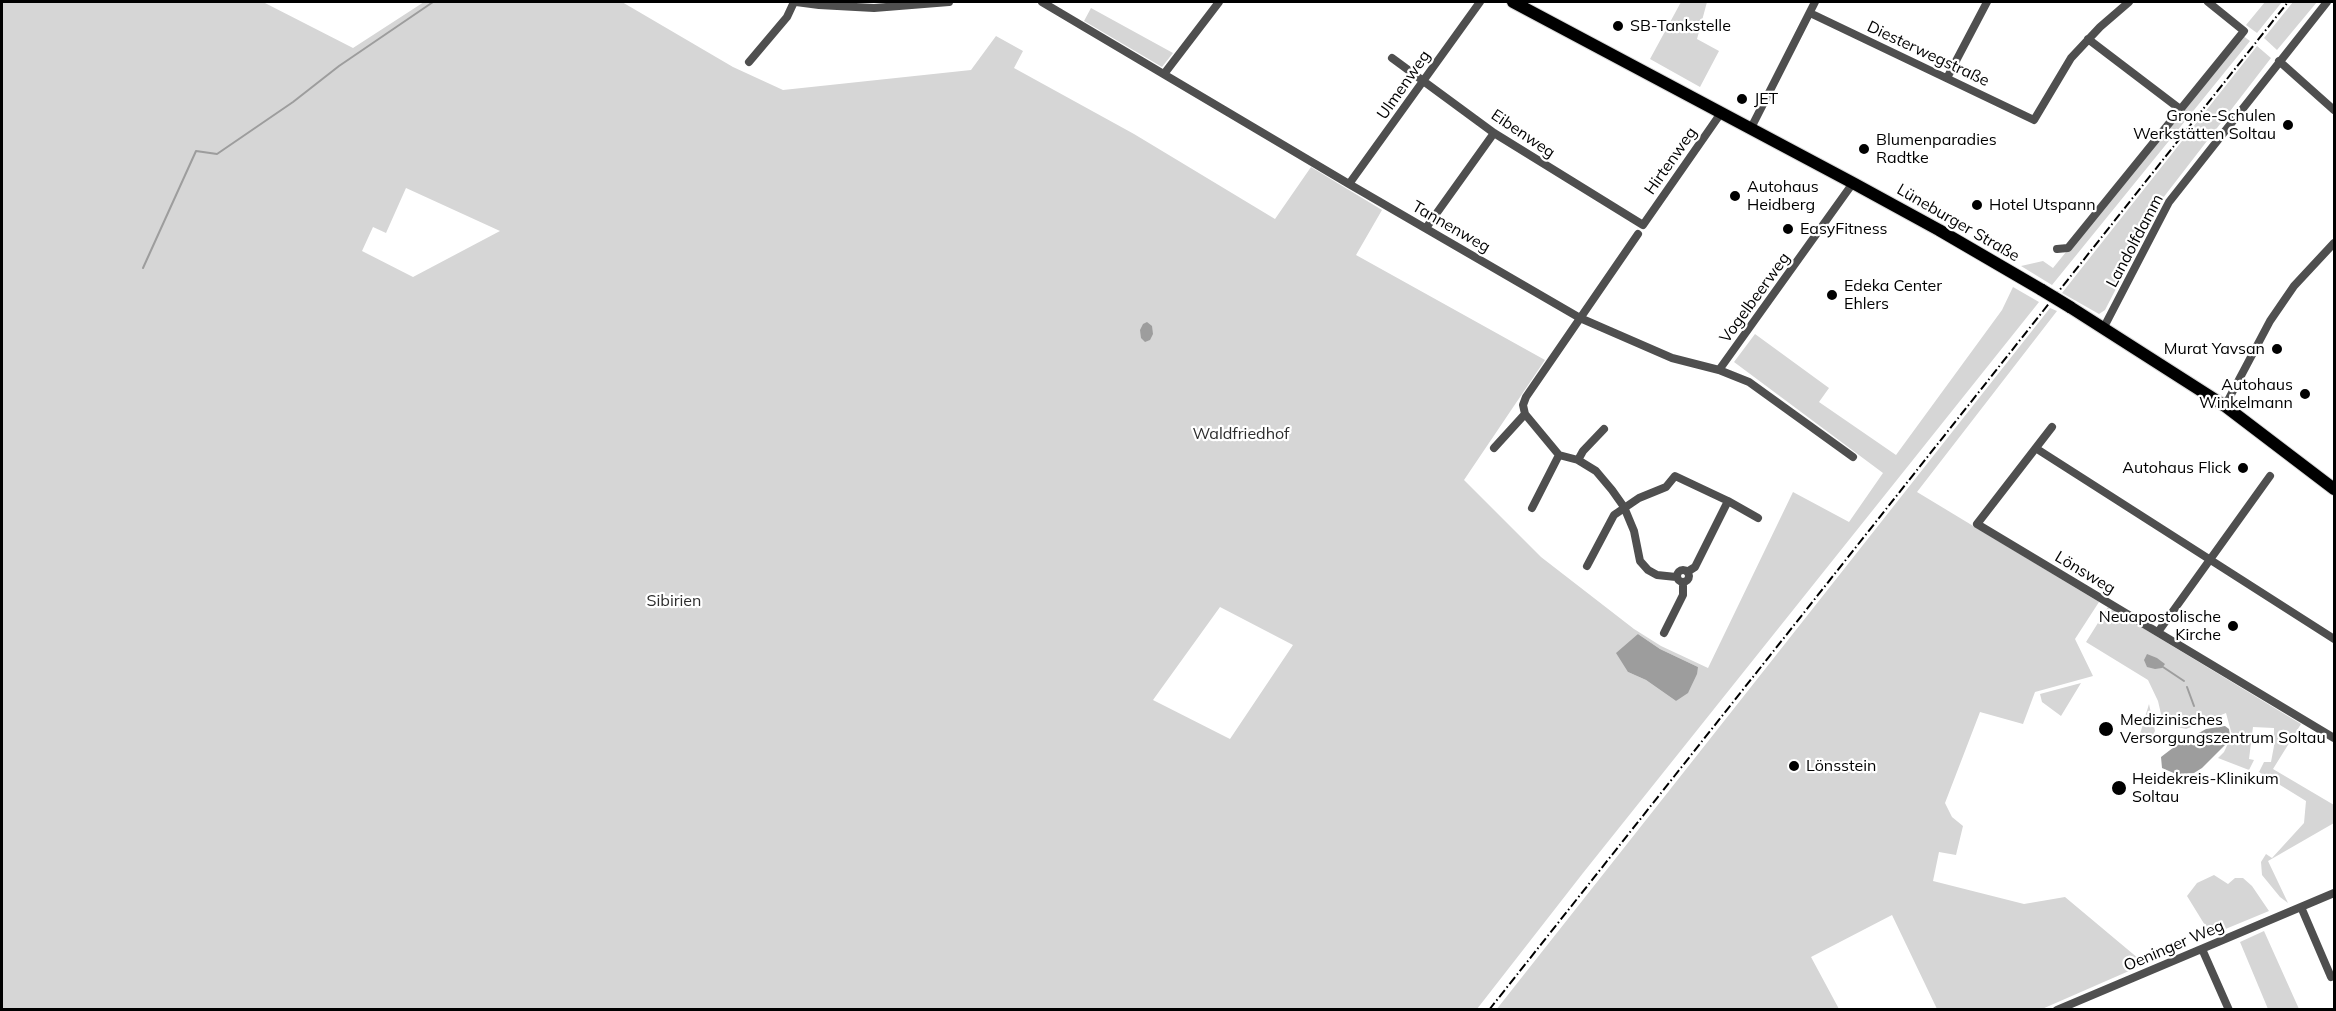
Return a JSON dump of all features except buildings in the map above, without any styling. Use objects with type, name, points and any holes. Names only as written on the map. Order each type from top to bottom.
[{"type":"main road","name":"Lüneburger Straße","points":[[1513,2],[1853,183],[2042,290],[2104,327],[2225,406],[2334,489]]},
{"type":"street","points":[[749,62],[787,17],[795,2],[859,8],[949,2]]},
{"type":"street","name":"Tannenweg","points":[[1042,2],[1580,318],[1671,358],[1719,370],[1749,382],[1853,458]]},
{"type":"street","points":[[1164,74],[1217,2]]},
{"type":"street","name":"Ulmenweg","points":[[1349,184],[1480,2]]},
{"type":"street","points":[[1751,128],[1815,2]]},
{"type":"street","points":[[1947,78],[1987,2]]},
{"type":"street","points":[[2129,2],[2088,39],[2180,109]]},
{"type":"street","points":[[2057,249],[2068,248],[2244,31],[2208,2]]},
{"type":"street","name":"Landolfdamm","points":[[2104,327],[2169,202],[2327,2]]},
{"type":"street","name":"Diesterwegstraße","points":[[1810,13],[2034,120],[2061,72],[2088,39]]},
{"type":"street","name":"Eibenweg","points":[[1392,58],[1494,133],[1643,225]]},
{"type":"street","points":[[2279,62],[2334,110]]},
{"type":"street","name":"Hirtenweg","points":[[1643,225],[1721,112]]},
{"type":"street","points":[[1426,228],[1494,133]]},
{"type":"street","name":"Vogelbeerweg","points":[[1719,370],[1853,183]]},
{"type":"street","points":[[1638,234],[1526,397],[1523,405],[1525,414],[1559,455],[1578,460],[1596,471],[1624,507],[1634,531],[1640,561],[1648,570],[1657,575],[1676,576]]},
{"type":"street","points":[[2225,406],[2270,321],[2294,286],[2334,243]]},
{"type":"street","points":[[1494,448],[1525,414]]},
{"type":"street","points":[[2052,427],[2037,449],[2334,639]]},
{"type":"street","points":[[1578,460],[1583,451],[1604,429]]},
{"type":"street","name":"Lönsweg","points":[[2037,449],[1977,524],[2334,738]]},
{"type":"street","points":[[1532,508],[1559,455]]},
{"type":"street","points":[[1587,566],[1614,515],[1624,507],[1666,487],[1675,476],[1758,518]]},
{"type":"street","points":[[2158,632],[2208,559],[2270,476]]},
{"type":"street","points":[[1676,576],[1680,570],[1687,572],[1695,567],[1728,501]]},
{"type":"street","points":[[1683,583],[1688,580],[1687,572]]},
{"type":"street","points":[[1676,576],[1678,581],[1683,583]]},
{"type":"street","points":[[1664,633],[1683,595],[1683,583]]},
{"type":"street","name":"Oeninger Weg","points":[[2058,1010],[2334,893]]},
{"type":"street","points":[[2301,907],[2331,977]]},
{"type":"street","points":[[2202,949],[2229,1010]]},
{"type":"green space","name":"Sibirien","points":[[2,2],[263,2],[353,48],[424,2],[622,2],[733,67],[783,90],[971,70],[996,36],[1023,51],[1014,68],[1134,134],[1275,219],[1311,167],[1382,210],[1356,255],[1545,360],[1464,480],[1541,557],[1634,629],[1661,646],[1708,668],[1793,492],[1849,522],[1883,473],[1734,362],[1755,334],[1829,388],[1819,402],[1896,455],[2002,310],[2013,287],[2039,302],[1477,1009],[2,1009]],"holes":[[[406,188],[500,231],[413,277],[362,251],[373,227],[386,233]],[[1220,607],[1293,645],[1230,739],[1153,700]],[[1638,634],[1660,649],[1698,667],[1676,701],[1646,680],[1628,672]]]},
{"type":"green space","points":[[1681,2],[1707,2],[1697,39],[1719,51],[1700,87],[1650,59]]},
{"type":"green space","points":[[2265,2],[2282,2],[2257,33],[2246,25]]},
{"type":"green space","points":[[2293,2],[2317,2],[2277,50],[2264,38]]},
{"type":"green space","points":[[1091,8],[1173,53],[1162,67],[1084,21]]},
{"type":"green space","points":[[2242,35],[2250,41],[2052,285],[2021,266],[2043,261],[2053,268]]},
{"type":"green space","points":[[2257,46],[2271,58],[2163,198],[2105,310],[2099,314],[2062,293]]},
{"type":"green space","points":[[2050,308],[2057,311],[1917,492],[2099,602],[2075,639],[2093,676],[2035,692],[2023,724],[1980,712],[1945,803],[1952,817],[1963,826],[1956,855],[1939,852],[1933,881],[2024,904],[2065,897],[2145,964],[2042,1009],[1937,1009],[1892,915],[1811,957],[1839,1009],[1496,1010]]},
{"type":"green space","points":[[2108,607],[2301,724],[2273,769],[2334,805],[2334,823],[2268,861],[2288,903],[2262,875],[2261,862],[2266,854],[2272,858],[2304,823],[2306,801],[2259,772],[2264,762],[2271,762],[2274,728],[2253,727],[2249,759],[2254,760],[2249,770],[2218,758],[2224,752],[2232,735],[2226,713],[2186,729],[2168,725],[2164,727],[2158,701],[2148,680],[2086,642]]},
{"type":"green space","points":[[2081,683],[2061,716],[2042,702],[2040,694]]},
{"type":"green space","points":[[2149,704],[2155,731],[2149,742],[2140,734]]},
{"type":"green space","points":[[2214,875],[2228,884],[2235,878],[2243,878],[2252,886],[2269,911],[2211,935],[2187,896],[2197,883]]},
{"type":"green space","points":[[2264,931],[2299,1009],[2268,1009],[2240,942]]},
{"type":"shaded area","points":[[1147,322],[1152,326],[1153,334],[1150,340],[1145,342],[1141,338],[1140,330]]},
{"type":"shaded area","points":[[1638,634],[1660,649],[1698,667],[1688,693],[1676,701],[1646,680],[1628,672],[1616,653]]},
{"type":"shaded area","points":[[2147,654],[2165,664],[2162,668],[2147,667],[2144,660]]},
{"type":"shaded area","points":[[2225,726],[2229,729],[2230,736],[2227,743],[2202,768],[2194,773],[2176,774],[2162,768],[2161,757],[2174,747],[2206,729]]},
{"type":"waterway","points":[[143,268],[196,151],[217,154],[433,2]]},
{"type":"waterway","points":[[2163,667],[2184,681]]},
{"type":"waterway","points":[[2187,687],[2194,706]]},
{"type":"railway","points":[[1489,1010],[2288,2]]},
{"type":"place","name":"SB-Tankstelle","points":[[1618,26]]},
{"type":"place","name":"JET","points":[[1742,99]]},
{"type":"place","name":"Grone-Schulen Werkstätten Soltau","points":[[2288,125]]},
{"type":"place","name":"Blumenparadies Radtke","points":[[1864,149]]},
{"type":"place","name":"Autohaus Heidberg","points":[[1735,196]]},
{"type":"place","name":"Hotel Utspann","points":[[1977,205]]},
{"type":"place","name":"EasyFitness","points":[[1788,229]]},
{"type":"place","name":"Edeka Center Ehlers","points":[[1832,295]]},
{"type":"place","name":"Murat Yavsan","points":[[2277,349]]},
{"type":"place","name":"Autohaus Winkelmann","points":[[2305,394]]},
{"type":"place","name":"Autohaus Flick","points":[[2243,468]]},
{"type":"place","name":"Neuapostolische Kirche","points":[[2233,626]]},
{"type":"place","name":"Medizinisches Versorgungszentrum Soltau","points":[[2106,729]]},
{"type":"place","name":"Lönsstein","points":[[1794,766]]},
{"type":"place","name":"Heidekreis-Klinikum Soltau","points":[[2119,788]]},
{"type":"park label","name":"Waldfriedhof","points":[[1241,434]]}]
